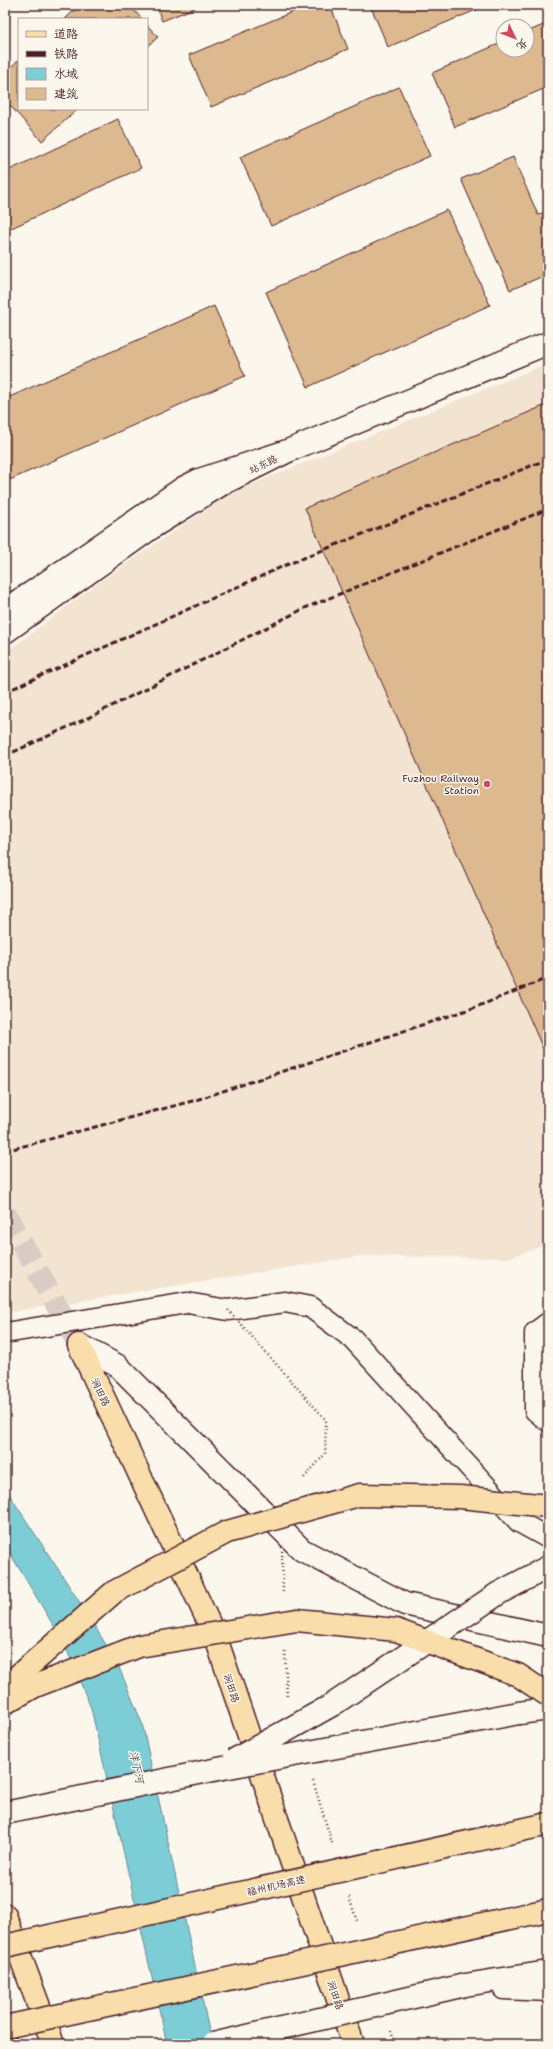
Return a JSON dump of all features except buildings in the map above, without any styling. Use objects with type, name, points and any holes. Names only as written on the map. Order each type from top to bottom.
[{"type":"main road","name":"站东路","points":[[5,632],[188,504],[222,484],[290,450],[548,343]]},
{"type":"main road","points":[[5,609],[47,582],[183,488],[199,480],[290,450]]},
{"type":"main road","points":[[548,1324],[536,1333],[536,1410],[548,1420]]},
{"type":"main road","name":"涧田路","points":[[353,2044],[216,1638],[79,1345],[118,1366],[302,1550],[405,1604],[548,1636]]},
{"type":"main road","points":[[5,1687],[114,1592],[227,1532],[359,1495],[460,1496],[548,1506]]},
{"type":"main road","points":[[218,1769],[332,1705],[499,1593],[548,1567]]},
{"type":"main road","points":[[5,1703],[35,1686],[139,1646],[297,1620],[396,1630],[518,1675],[548,1695]]},
{"type":"main road","points":[[5,1813],[218,1769],[548,1709]]},
{"type":"main road","name":"福州机场高速","points":[[5,1946],[548,1824]]},
{"type":"main road","points":[[5,2027],[548,1910]]},
{"type":"main road","points":[[5,1915],[53,2044]]},
{"type":"main road","points":[[213,2044],[465,1985],[548,1972]]},
{"type":"main road","points":[[465,1985],[548,1990]]},
{"type":"lane","points":[[5,1333],[187,1303],[228,1310],[285,1302],[310,1307],[354,1339],[518,1522],[548,1538]]},
{"type":"path","points":[[228,1310],[326,1420],[325,1454],[300,1482]]},
{"type":"path","points":[[282,1544],[283,1600]]},
{"type":"path","points":[[285,1647],[286,1694],[289,1702]]},
{"type":"path","points":[[312,1778],[334,1846]]},
{"type":"path","points":[[348,1892],[357,1922]]},
{"type":"path","points":[[390,2029],[395,2044]]},
{"type":"shaded area","points":[[548,363],[548,1244],[509,1258],[361,1256],[5,1313],[5,653],[98,583],[228,494]]},
{"type":"water","name":"洋下河","points":[[5,1488],[88,1615],[118,1665],[142,1723],[212,2044],[167,2044],[91,1708],[64,1643],[5,1545]]},
{"type":"tunnel","points":[[5,1213],[79,1345]]},
{"type":"railway","points":[[5,692],[286,565],[548,459]]},
{"type":"railway","points":[[5,756],[96,714],[305,608],[548,509]]},
{"type":"railway","points":[[5,1151],[196,1100],[476,1007],[548,978]]},
{"type":"place","name":"Fuzhou Railway Station","points":[[487,784]]}]
